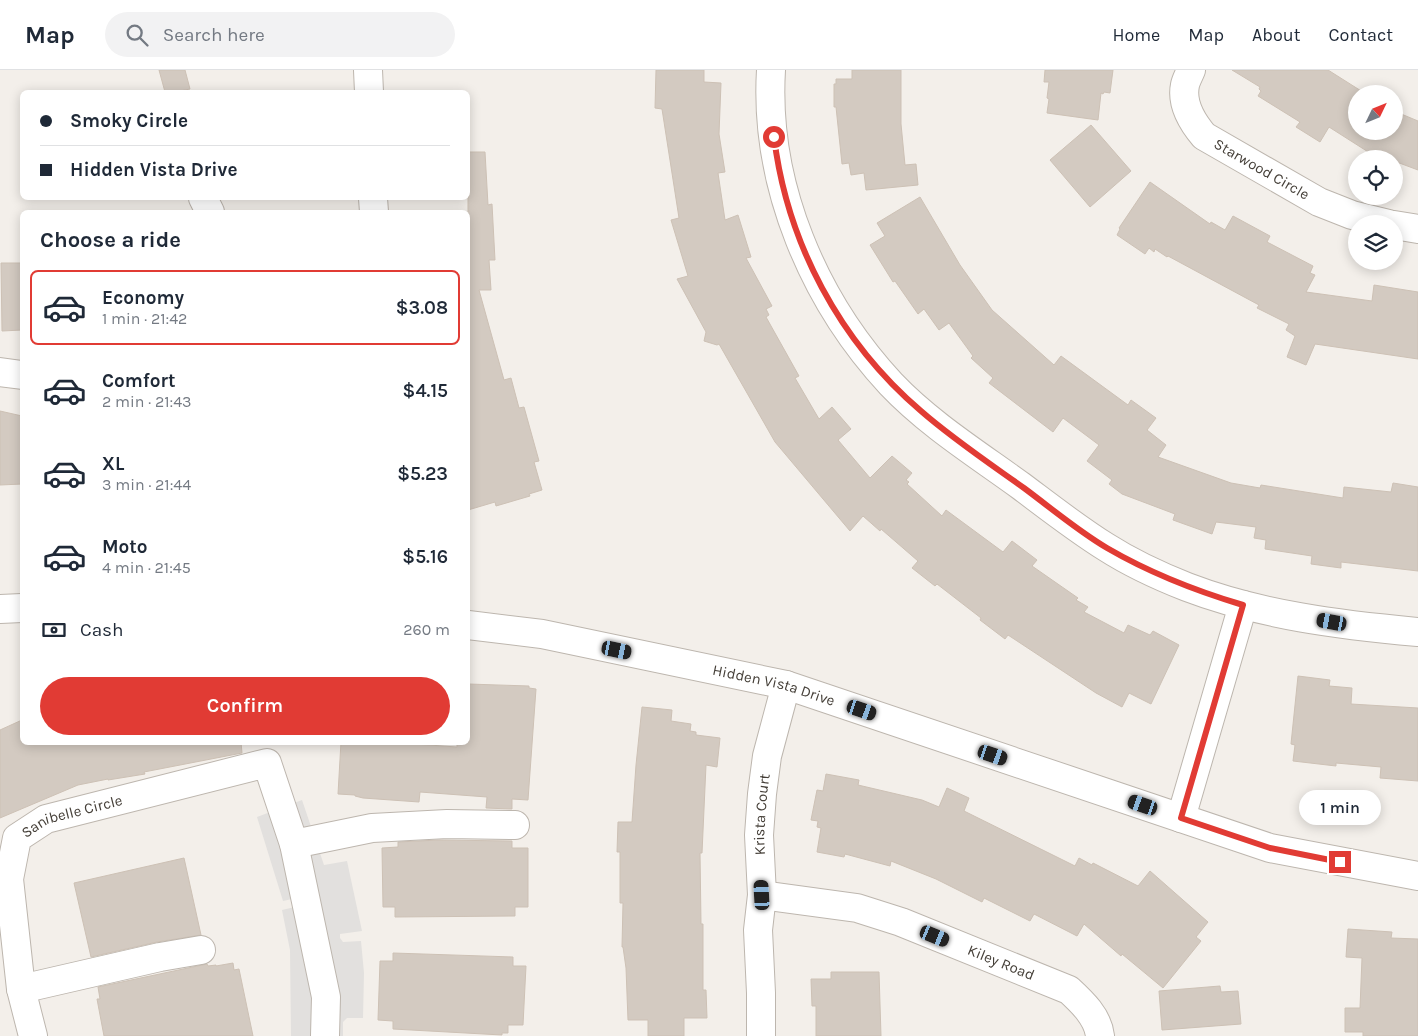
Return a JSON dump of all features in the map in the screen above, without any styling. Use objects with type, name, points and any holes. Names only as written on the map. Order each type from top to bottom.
[{"type":"street","points":[[368,70],[369,90]]},
{"type":"street","points":[[771,70],[772,112],[783,186],[793,222],[807,258],[824,292],[844,325],[892,385],[920,411],[1106,547],[1145,568],[1186,586],[1243,605],[1350,626],[1418,632]]},
{"type":"street","name":"Starwood Circle","points":[[1191,70],[1185,85],[1186,103],[1193,124],[1204,136],[1319,202],[1352,215]]},
{"type":"street","points":[[1403,226],[1418,229]]},
{"type":"street","points":[[0,372],[20,375]]},
{"type":"street","points":[[1181,818],[1243,605]]},
{"type":"street","points":[[0,609],[20,608]]},
{"type":"street","name":"Hidden Vista Drive","points":[[470,625],[542,634],[786,685],[1270,848],[1418,876]]},
{"type":"street","name":"Krista Court","points":[[761,1036],[758,930],[762,895],[759,836],[762,794],[768,756],[786,685]]},
{"type":"street","name":"Sanibelle Circle","points":[[32,1036],[21,989],[9,879],[17,838],[46,818],[266,753],[294,844],[326,997],[325,1036]]},
{"type":"street","points":[[294,844],[372,828],[447,824],[515,826]]},
{"type":"street","name":"Kiley Road","points":[[762,895],[857,908],[901,922],[1069,990],[1088,1009],[1100,1036]]},
{"type":"street","points":[[21,989],[160,957],[201,950]]},
{"type":"shaded area","points":[[302,800],[324,865],[347,861],[362,931],[340,934],[343,942],[361,941],[364,973],[363,1018],[347,1018],[343,1022],[343,1036],[291,1036],[290,950],[282,910],[303,905],[301,897],[283,901],[257,817]]},
{"type":"building","points":[[159,70],[185,70],[190,89],[164,90]]},
{"type":"building","points":[[656,70],[704,70],[704,82],[721,83],[719,134],[725,172],[718,173],[725,220],[738,215],[751,257],[746,258],[772,306],[766,309],[769,315],[766,317],[799,376],[795,378],[819,419],[832,407],[851,429],[838,440],[870,478],[892,456],[912,473],[906,480],[909,482],[907,484],[942,516],[946,510],[1003,552],[1012,541],[1037,560],[1032,566],[1088,607],[1084,612],[1124,633],[1128,625],[1150,635],[1153,631],[1179,645],[1151,704],[1129,693],[1122,707],[1096,693],[1008,635],[1005,639],[937,584],[935,586],[912,568],[918,561],[863,516],[850,531],[775,442],[719,344],[704,341],[706,332],[677,279],[688,276],[671,220],[679,218],[662,109],[655,108]]},
{"type":"building","points":[[852,70],[901,70],[901,124],[905,165],[916,164],[918,185],[866,190],[864,173],[851,175],[849,163],[842,164],[836,107],[834,107],[834,84],[836,84],[836,79],[852,79]]},
{"type":"building","points":[[1045,70],[1113,70],[1110,93],[1101,93],[1098,120],[1047,113],[1049,82],[1044,82]]},
{"type":"building","points":[[1232,70],[1328,70],[1352,85],[1348,85],[1348,139],[1329,127],[1320,142],[1296,127],[1300,122],[1258,96],[1261,91],[1260,87]]},
{"type":"building","points":[[1403,115],[1418,121],[1418,170],[1403,164],[1403,150],[1365,150],[1349,140],[1403,140]]},
{"type":"building","points":[[1091,125],[1131,171],[1090,207],[1050,160]]},
{"type":"building","points":[[470,152],[485,152],[488,205],[492,204],[495,260],[489,260],[491,290],[479,290],[504,380],[511,378],[519,408],[524,407],[539,461],[534,462],[542,490],[529,494],[530,496],[496,506],[495,502],[470,509],[470,210],[468,210],[468,200],[470,200]]},
{"type":"building","points":[[1150,182],[1210,224],[1211,222],[1225,230],[1233,216],[1270,236],[1267,242],[1313,266],[1310,273],[1315,275],[1306,292],[1372,301],[1374,285],[1418,292],[1418,359],[1315,344],[1306,365],[1287,357],[1295,336],[1286,330],[1289,324],[1257,308],[1259,305],[1155,249],[1154,252],[1149,248],[1145,254],[1117,235],[1119,228]]},
{"type":"building","points":[[920,197],[960,265],[992,310],[1054,365],[1061,356],[1128,405],[1131,400],[1156,418],[1147,430],[1166,445],[1158,457],[1231,483],[1260,488],[1261,485],[1343,498],[1344,487],[1391,492],[1393,483],[1418,487],[1418,571],[1341,562],[1341,568],[1311,564],[1312,556],[1265,549],[1266,540],[1254,538],[1256,527],[1216,522],[1212,534],[1173,520],[1175,514],[1122,494],[1109,484],[1112,480],[1087,461],[1099,445],[1063,418],[1053,432],[989,383],[993,378],[971,358],[973,356],[949,323],[939,330],[924,309],[918,314],[895,281],[893,282],[870,245],[885,236],[877,223]]},
{"type":"building","points":[[1,263],[20,263],[20,330],[2,331]]},
{"type":"building","points":[[0,411],[20,416],[20,484],[0,485]]},
{"type":"building","points":[[1298,676],[1330,680],[1329,686],[1352,688],[1351,704],[1418,708],[1418,781],[1380,778],[1381,767],[1336,763],[1336,766],[1293,761],[1295,745],[1291,744]]},
{"type":"building","points":[[470,684],[529,686],[529,688],[536,689],[528,800],[512,799],[512,809],[486,808],[487,797],[420,792],[419,802],[363,798],[355,795],[338,794],[341,745],[429,745],[457,747],[457,745],[470,745]]},
{"type":"building","points":[[642,707],[672,710],[671,721],[691,724],[690,731],[696,732],[696,735],[720,738],[717,767],[706,765],[702,853],[700,853],[703,990],[706,990],[707,1018],[684,1018],[684,1036],[648,1036],[648,1020],[628,1020],[626,968],[622,947],[623,903],[620,903],[620,852],[617,852],[618,822],[632,822]]},
{"type":"building","points":[[20,721],[20,745],[241,745],[242,753],[144,772],[145,774],[78,785],[0,818],[0,730]]},
{"type":"building","points":[[826,774],[859,780],[858,785],[922,800],[939,807],[947,788],[969,798],[964,811],[1075,866],[1079,858],[1138,886],[1150,871],[1208,922],[1196,937],[1201,941],[1163,988],[1122,954],[1121,956],[1084,924],[1077,936],[1034,914],[1030,921],[984,898],[982,902],[936,879],[891,861],[890,866],[845,854],[844,857],[817,852],[821,828],[817,827],[818,821],[811,820],[817,790],[823,791]]},
{"type":"building","points":[[439,840],[512,841],[512,848],[528,848],[528,907],[515,907],[515,916],[395,917],[395,907],[383,907],[382,848],[398,847],[398,842]]},
{"type":"building","points":[[184,858],[201,935],[157,942],[91,957],[74,883]]},
{"type":"building","points":[[1348,929],[1392,932],[1391,938],[1418,939],[1418,1036],[1363,1036],[1363,1032],[1345,1032],[1345,1008],[1360,1008],[1362,958],[1346,957]]},
{"type":"building","points":[[393,953],[513,957],[513,966],[526,966],[523,1025],[508,1025],[508,1033],[502,1033],[502,1035],[393,1029],[393,1021],[378,1020],[380,961],[393,961]]},
{"type":"building","points":[[233,963],[234,970],[239,969],[253,1036],[104,1036],[97,999],[100,999],[98,987],[207,964],[208,966],[216,966]]},
{"type":"building","points":[[831,972],[879,972],[881,1036],[816,1036],[816,1006],[812,1006],[811,979],[831,979]]},
{"type":"building","points":[[1220,986],[1221,992],[1238,991],[1241,1024],[1162,1030],[1159,991]]},
{"type":"route","points":[[774,137],[783,186],[793,222],[807,258],[824,292],[844,325],[892,385],[920,411],[951,435],[1106,547],[1145,568],[1186,586],[1243,605],[1181,818],[1270,848],[1340,862]]}]
